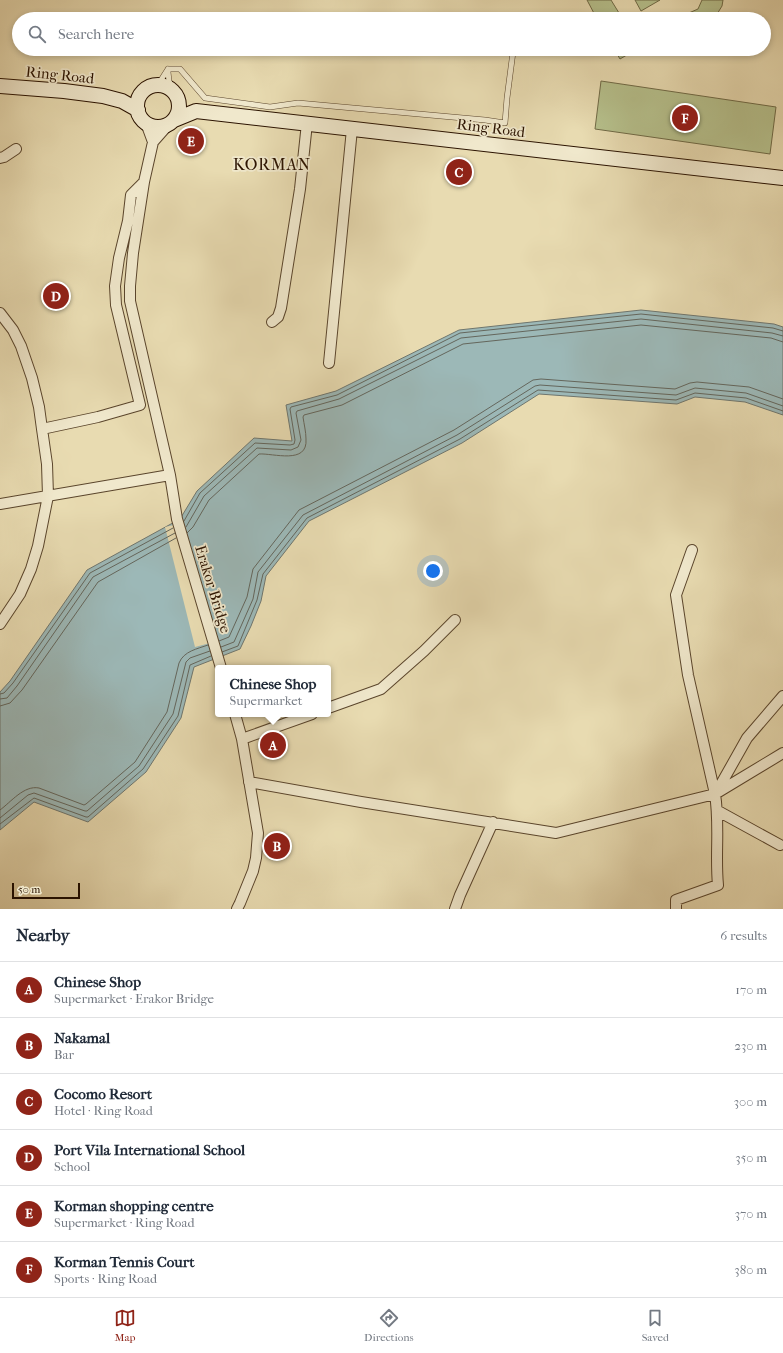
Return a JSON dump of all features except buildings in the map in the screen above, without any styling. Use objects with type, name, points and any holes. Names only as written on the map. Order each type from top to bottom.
[{"type":"main road","points":[[175,94],[179,109],[171,123],[160,127],[153,126],[146,123],[141,118],[137,104],[139,97],[147,89],[163,85],[175,94],[186,105],[196,111]]},
{"type":"main road","name":"Ring Road","points":[[0,86],[64,91],[116,99],[127,103],[138,110]]},
{"type":"main road","name":"Ring Road","points":[[116,99],[147,89]]},
{"type":"main road","name":"Ring Road","points":[[171,123],[196,111],[783,178]]},
{"type":"street","points":[[146,123],[153,142],[171,123]]},
{"type":"street","points":[[272,322],[278,317],[281,308],[300,189],[307,123]]},
{"type":"street","points":[[329,363],[352,129]]},
{"type":"street","name":"Erakor Bridge","points":[[153,142],[144,182],[135,239],[131,269],[131,304],[170,475],[177,519],[220,665]]},
{"type":"street","points":[[0,158],[16,149]]},
{"type":"street","points":[[42,429],[98,417],[140,404],[116,305],[115,286],[128,221],[131,195],[144,182]]},
{"type":"street","points":[[118,267],[131,269]]},
{"type":"street","points":[[116,305],[131,304]]},
{"type":"street","points":[[0,313],[12,330],[24,354],[39,407],[46,464],[48,496],[38,546],[31,569],[20,594],[0,624]]},
{"type":"street","points":[[122,332],[136,328]]},
{"type":"street","points":[[129,359],[142,351]]},
{"type":"street","points":[[138,394],[151,393]]},
{"type":"street","points":[[0,504],[170,475]]},
{"type":"street","points":[[676,909],[676,900],[718,885],[718,810],[688,675],[676,595],[692,550]]},
{"type":"street","points":[[331,707],[381,689],[424,651],[455,620]]},
{"type":"street","points":[[715,794],[747,738],[783,696]]},
{"type":"street","points":[[236,717],[242,739],[258,833],[257,850],[250,878],[237,909]]},
{"type":"street","points":[[242,739],[304,717]]},
{"type":"street","points":[[249,782],[361,802],[556,833],[715,794],[783,753]]},
{"type":"street","points":[[718,810],[780,845]]},
{"type":"street","points":[[455,909],[493,822]]},
{"type":"lane","points":[[168,69],[180,69],[206,98],[270,107],[298,103],[505,123],[512,56]]},
{"type":"lane","points":[[147,89],[161,80],[168,69]]},
{"type":"lane","points":[[168,69],[169,81],[175,94]]},
{"type":"green space","points":[[587,0],[611,0],[618,12],[593,12]]},
{"type":"green space","points":[[635,0],[660,0],[641,11]]},
{"type":"green space","points":[[702,0],[723,0],[722,6],[718,12],[691,12],[698,9]]},
{"type":"green space","points":[[618,56],[625,56],[620,59]]},
{"type":"green space","points":[[601,81],[776,107],[770,154],[595,129]]},
{"type":"water","points":[[641,310],[774,324],[783,327],[783,415],[745,402],[695,397],[677,404],[539,394],[462,443],[309,521],[266,576],[261,601],[240,649],[194,667],[181,718],[146,772],[88,822],[34,802],[0,830],[0,692],[10,681],[87,570],[180,519],[197,491],[254,438],[292,441],[286,405],[336,391],[459,330]]},
{"type":"pier","points":[[183,523],[214,642],[195,647],[165,527]]},
{"type":"place","name":"Korman Tennis Court","points":[[685,118]]},
{"type":"place","name":"Korman shopping centre","points":[[191,141]]},
{"type":"place","name":"Cocomo Resort","points":[[459,172]]},
{"type":"place","name":"Port Vila International School","points":[[56,296]]},
{"type":"place","name":"Chinese Shop","points":[[273,745]]},
{"type":"place","name":"Nakamal","points":[[277,846]]},
{"type":"district","name":"KORMAN","points":[[272,164]]}]
